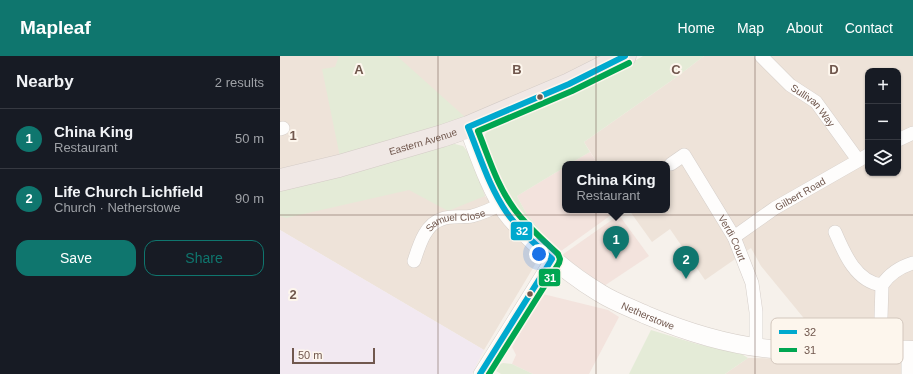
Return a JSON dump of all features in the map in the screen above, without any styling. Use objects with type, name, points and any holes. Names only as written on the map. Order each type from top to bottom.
[{"type":"highway","name":"Eastern Avenue","points":[[280,180],[339,166],[468,127],[570,84],[625,56]]},
{"type":"street","name":"Sullivan Way","points":[[761,56],[790,84],[816,102],[863,158]]},
{"type":"street","name":"Netherstowe","points":[[468,127],[501,204],[519,228],[552,259],[600,293],[638,311],[688,331],[735,344],[771,348]]},
{"type":"street","points":[[901,139],[913,133]]},
{"type":"street","name":"Verdi Court","points":[[671,164],[684,154],[734,238],[752,283],[756,312],[756,347]]},
{"type":"street","name":"Gilbert Road","points":[[734,238],[775,208],[863,158]]},
{"type":"street","name":"Samuel Close","points":[[414,261],[414,243],[434,223],[442,218],[471,216],[483,213],[501,204]]},
{"type":"street","points":[[834,232],[853,267],[864,279],[874,284],[882,285]]},
{"type":"street","points":[[480,374],[552,259]]},
{"type":"street","points":[[881,318],[882,285],[887,278],[902,266],[913,264]]},
{"type":"street","points":[[908,374],[910,350]]},
{"type":"shaded area","points":[[280,56],[609,56],[455,121],[340,157],[280,169]]},
{"type":"shaded area","points":[[704,56],[913,56],[913,374],[725,374],[748,358],[771,358],[771,364],[903,364],[903,318],[804,318],[761,266],[751,248],[705,280],[670,229],[652,242],[631,213],[670,213],[670,161],[596,161],[584,142]]},
{"type":"shaded area","points":[[463,146],[469,154],[485,196],[539,258],[484,350],[280,230],[280,191]]},
{"type":"shaded area","points":[[590,152],[596,161],[574,161]]},
{"type":"shaded area","points":[[562,169],[562,213],[614,213],[561,251],[544,235],[526,213],[517,196]]},
{"type":"shaded area","points":[[619,215],[649,256],[604,286],[562,255]]},
{"type":"shaded area","points":[[280,230],[484,350],[472,374],[280,374]]},
{"type":"shaded area","points":[[543,294],[608,310],[619,317],[589,374],[533,374],[512,364],[516,355],[512,347]]},
{"type":"green space","points":[[339,56],[397,56],[465,117],[340,157],[322,69],[335,67]]},
{"type":"green space","points":[[643,56],[704,56],[584,142],[590,152],[574,161],[562,161],[562,169],[517,196],[526,213],[544,235],[540,237],[533,233],[500,190],[482,149],[483,139],[487,131],[614,73]]},
{"type":"green space","points":[[451,143],[463,146],[469,154],[485,196],[448,211],[409,190],[286,218],[280,216],[280,191],[331,178]]},
{"type":"green space","points":[[651,330],[697,344],[740,353],[748,358],[725,374],[629,374]]},
{"type":"green space","points":[[503,363],[512,364],[533,374],[501,374],[493,369],[497,365]]},
{"type":"transit line","name":"32","points":[[480,374],[552,259],[523,232],[507,213],[495,193],[485,171],[468,127],[569,84],[625,56]]},
{"type":"transit line","name":"31","points":[[489,374],[559,263],[560,259],[558,254],[525,222],[509,201],[494,172],[478,131],[572,91],[629,63]]},
{"type":"place","name":"China King","points":[[616,259]]},
{"type":"place","name":"Life Church Lichfield","points":[[686,279]]}]
